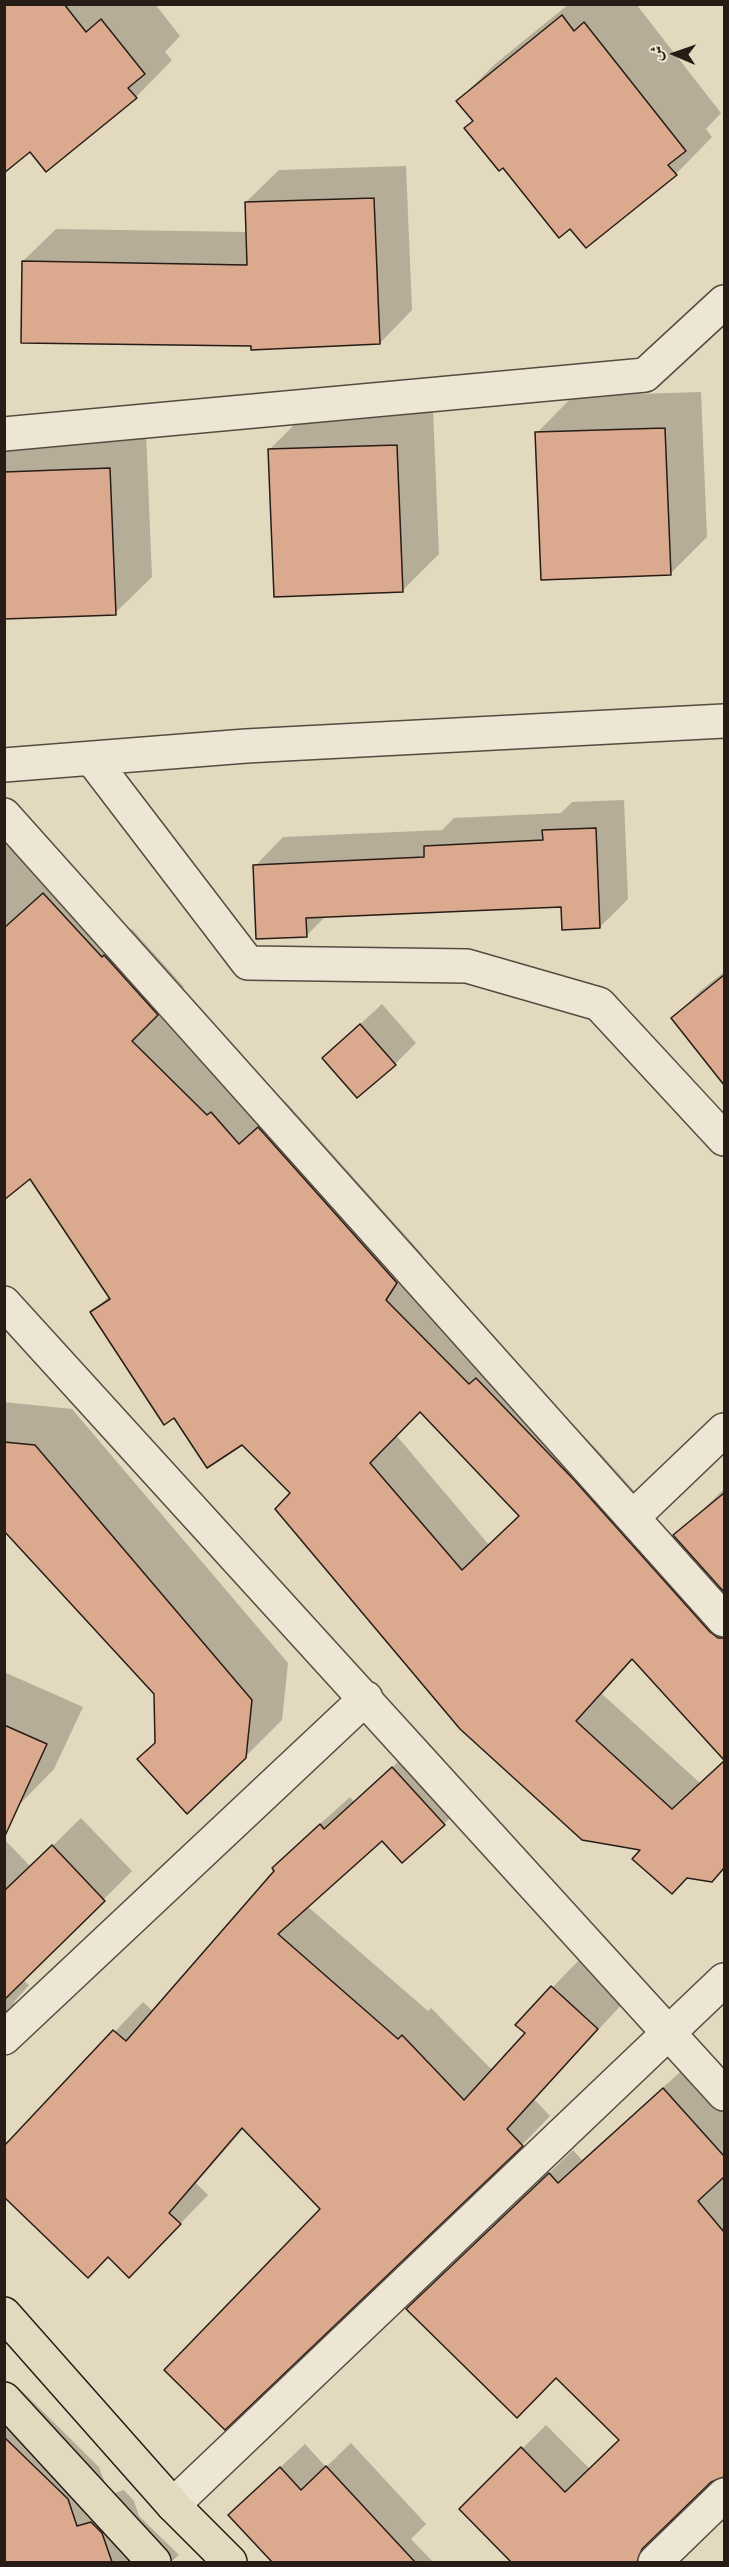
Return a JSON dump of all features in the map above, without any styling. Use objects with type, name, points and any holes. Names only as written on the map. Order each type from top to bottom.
[{"type":"main road","points":[[4,2314],[173,2505],[230,2562]]},
{"type":"main road","points":[[4,2399],[154,2562]]},
{"type":"street","points":[[4,434],[645,375],[724,302]]},
{"type":"street","points":[[4,765],[246,746],[724,721]]},
{"type":"street","points":[[92,759],[248,963],[467,966],[599,1004],[724,1139]]},
{"type":"street","points":[[4,815],[724,1620]]},
{"type":"street","points":[[4,1303],[366,1698],[724,2094]]},
{"type":"street","points":[[633,1516],[724,1430]]},
{"type":"street","points":[[4,2038],[366,1698]]},
{"type":"street","points":[[173,2505],[724,1980]]},
{"type":"street","points":[[655,2562],[724,2495]]},
{"type":"building","points":[[4,4],[64,4],[86,32],[101,19],[145,74],[128,88],[137,98],[46,172],[30,152],[4,173]]},
{"type":"building","points":[[562,15],[574,31],[584,22],[686,151],[668,165],[677,175],[586,248],[570,229],[559,238],[503,168],[499,171],[464,128],[473,121],[456,101]]},
{"type":"building","points":[[374,198],[380,344],[251,350],[251,346],[21,343],[22,261],[247,265],[245,202]]},
{"type":"building","points":[[665,428],[671,575],[541,580],[535,432]]},
{"type":"building","points":[[397,445],[403,592],[274,597],[268,449]]},
{"type":"building","points":[[110,468],[116,615],[4,619],[4,472]]},
{"type":"building","points":[[596,828],[600,928],[562,930],[561,907],[306,918],[307,937],[256,939],[253,865],[424,857],[424,846],[543,840],[542,830]]},
{"type":"building","points":[[43,893],[102,957],[104,955],[158,1015],[132,1041],[207,1115],[211,1112],[239,1144],[258,1127],[397,1283],[386,1300],[469,1384],[476,1378],[575,1481],[710,1632],[718,1638],[724,1638],[724,1760],[632,1659],[576,1721],[672,1809],[724,1761],[724,1868],[712,1882],[687,1878],[672,1894],[632,1859],[640,1850],[582,1840],[460,1729],[275,1509],[290,1493],[242,1445],[207,1468],[174,1418],[164,1425],[90,1312],[110,1299],[30,1179],[4,1200],[4,928]],"holes":[[[420,1412],[519,1516],[462,1570],[370,1463]]]},
{"type":"building","points":[[724,975],[724,1085],[671,1018]]},
{"type":"building","points":[[360,1024],[396,1065],[357,1098],[322,1058]]},
{"type":"building","points":[[4,1442],[35,1445],[252,1700],[246,1758],[187,1814],[137,1759],[155,1743],[154,1694],[4,1531]]},
{"type":"building","points":[[724,1493],[724,1592],[673,1535]]},
{"type":"building","points":[[4,1725],[47,1744],[4,1838]]},
{"type":"building","points":[[392,1767],[445,1825],[402,1863],[382,1841],[278,1934],[398,2039],[402,2035],[464,2100],[525,2033],[515,2025],[551,1986],[598,2029],[507,2129],[523,2146],[225,2430],[164,2370],[320,2209],[242,2128],[169,2213],[181,2224],[129,2278],[108,2257],[88,2278],[4,2197],[4,2146],[113,2030],[126,2041],[274,1871],[272,1868],[320,1824],[324,1829]]},
{"type":"building","points":[[52,1845],[105,1901],[4,2000],[4,1891]]},
{"type":"building","points":[[663,2088],[724,2156],[724,2177],[698,2201],[724,2232],[724,2477],[711,2482],[642,2549],[637,2562],[511,2562],[459,2509],[521,2447],[565,2492],[619,2440],[556,2378],[517,2418],[406,2309],[549,2173],[558,2183]]},
{"type":"building","points":[[4,2437],[68,2499],[77,2526],[91,2522],[102,2533],[112,2562],[4,2562]]},
{"type":"building","points":[[326,2466],[415,2562],[272,2562],[228,2515],[280,2467],[301,2490]]}]
